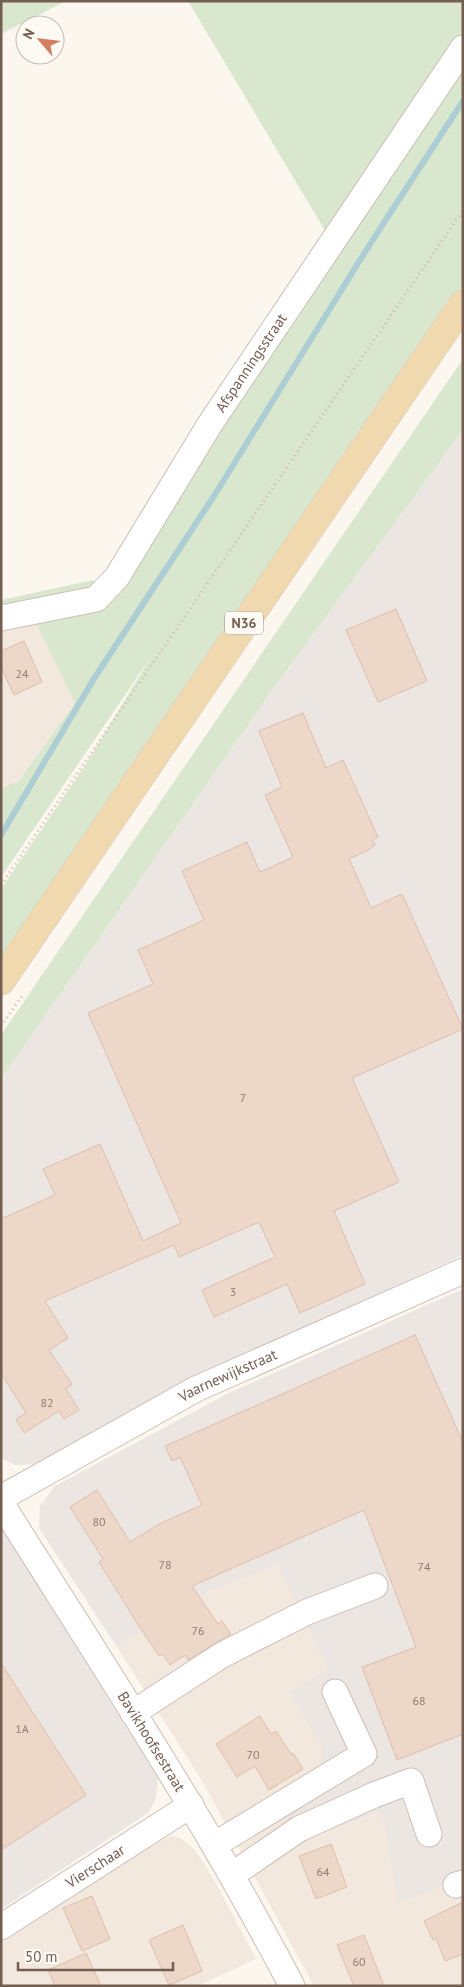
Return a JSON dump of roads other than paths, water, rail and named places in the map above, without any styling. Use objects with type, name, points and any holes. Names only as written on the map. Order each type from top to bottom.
[{"type":"main road","name":"N36","points":[[1,981],[463,304]]},
{"type":"street","name":"Afspanningsstraat","points":[[1,618],[96,599],[117,577],[210,424],[463,48]]},
{"type":"street","name":"Vaarnewijkstraat","points":[[1,1498],[196,1389],[463,1270]]},
{"type":"street","name":"Bavikhoofsestraat","points":[[1,1503],[214,1844],[292,1986]]},
{"type":"street","points":[[133,1713],[222,1655],[307,1612],[375,1586]]},
{"type":"street","points":[[214,1844],[364,1754],[335,1692]]},
{"type":"street","points":[[232,1875],[299,1829],[374,1795],[411,1781],[429,1834]]},
{"type":"street","name":"Vierschaar","points":[[1,1927],[191,1806]]},
{"type":"waterway","points":[[1,835],[95,677],[214,496],[365,252],[463,101]]}]
